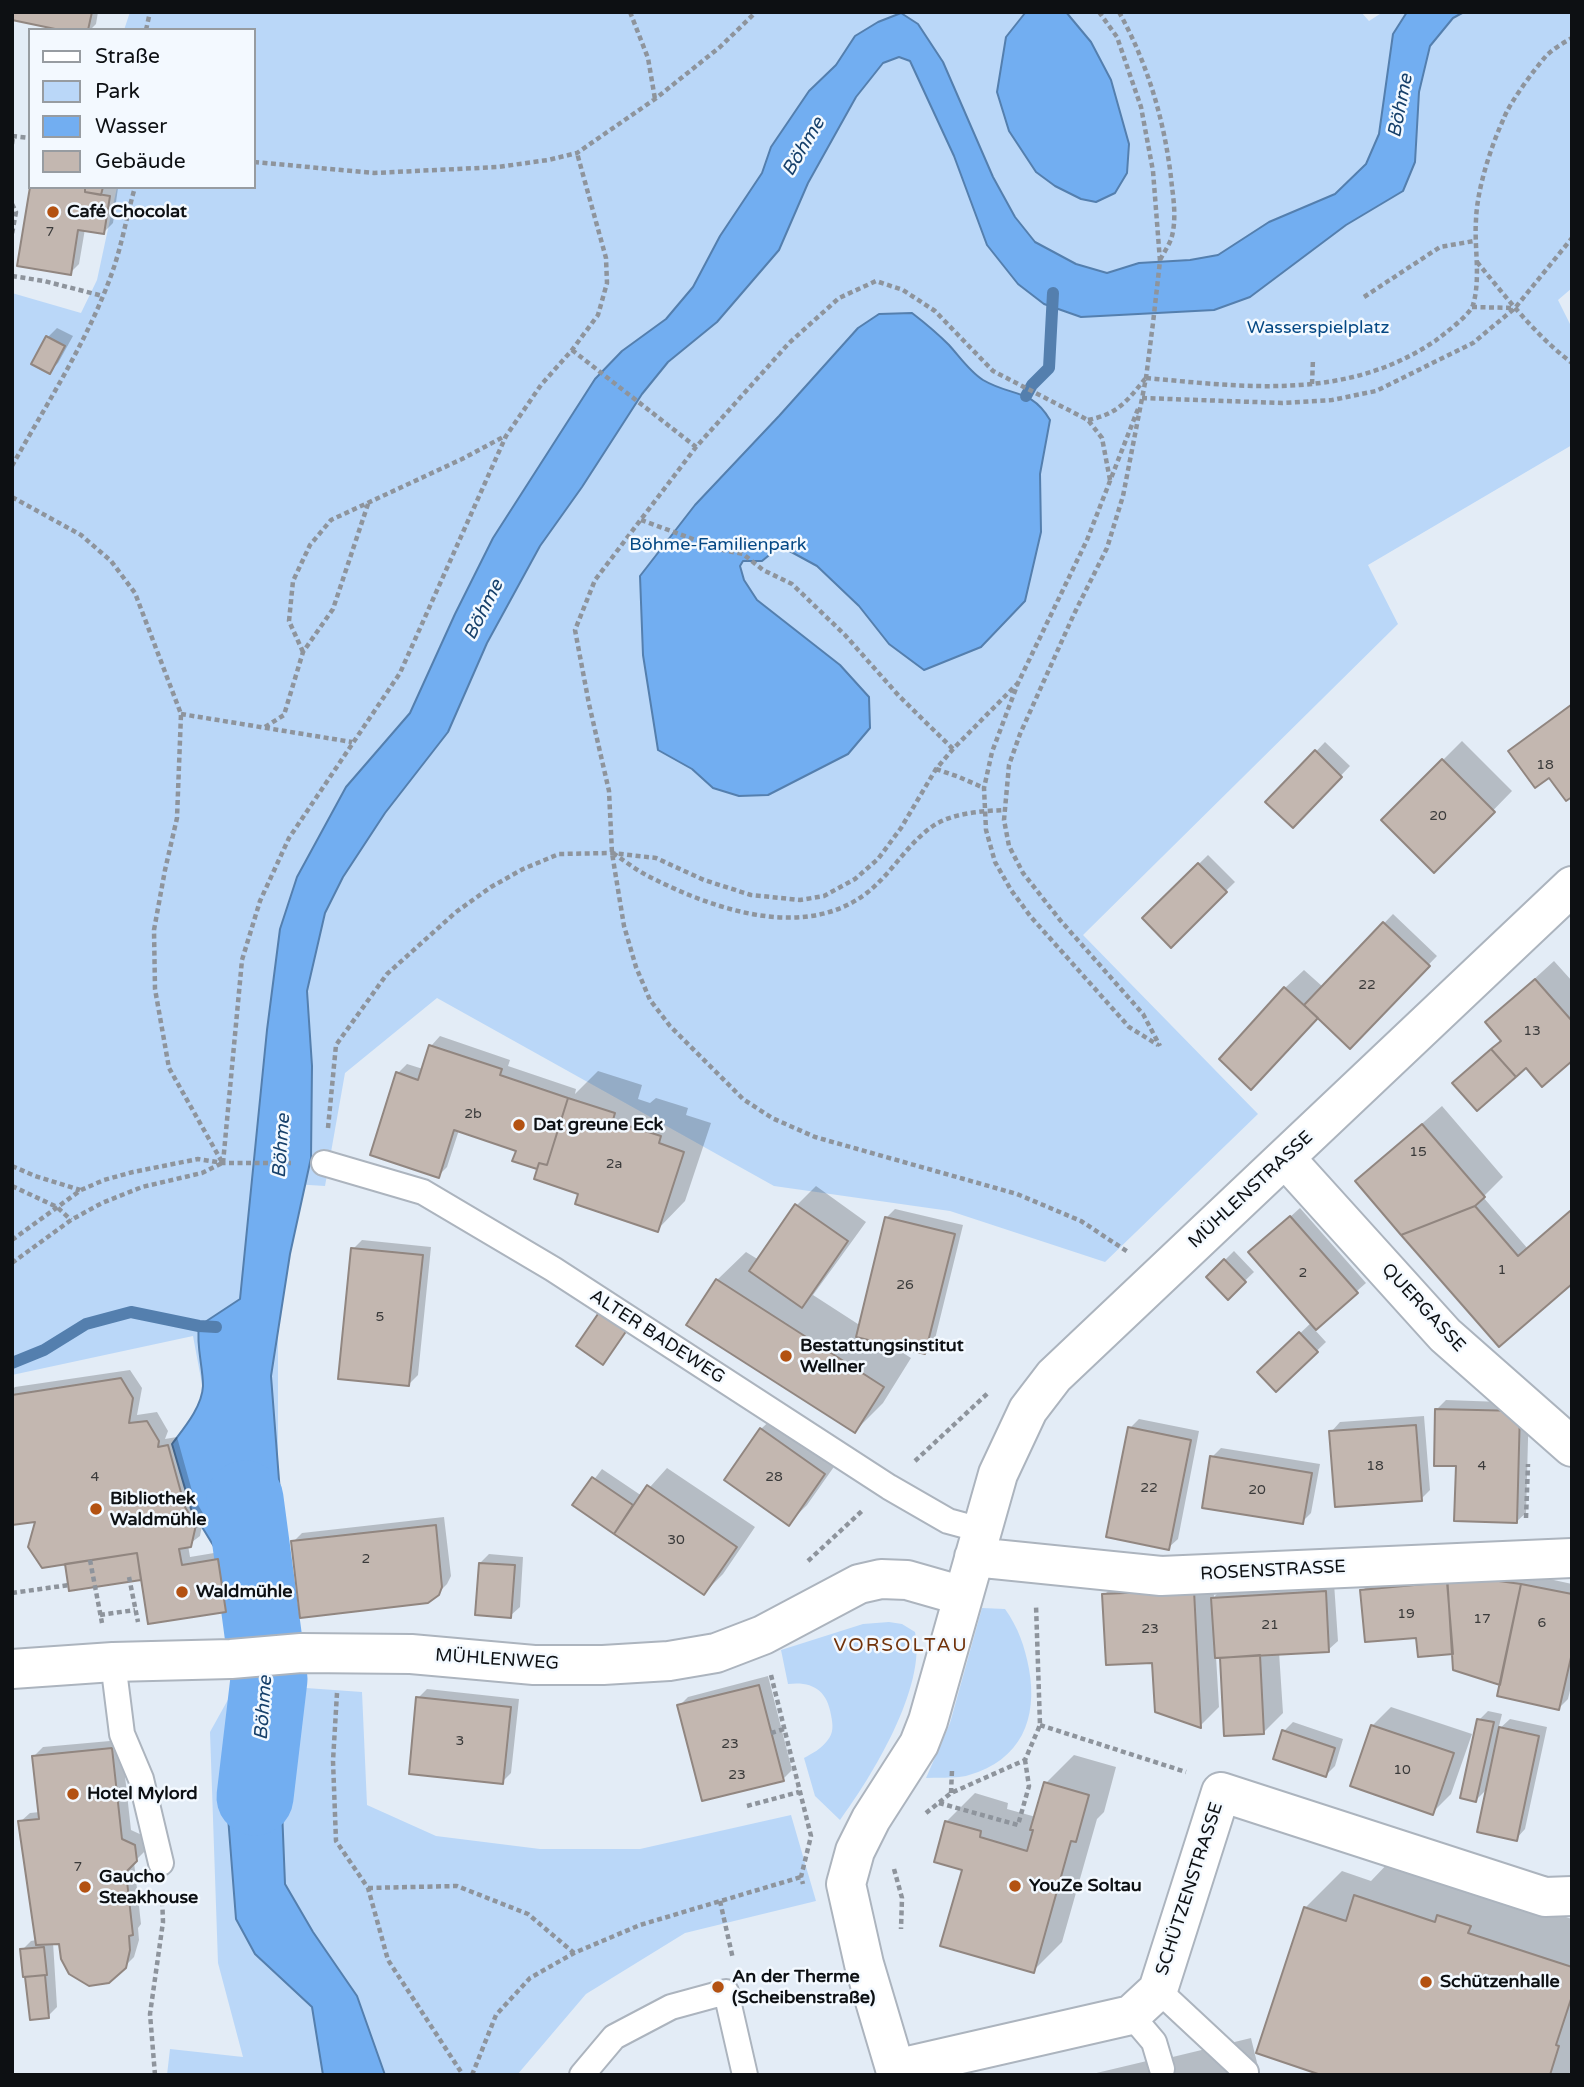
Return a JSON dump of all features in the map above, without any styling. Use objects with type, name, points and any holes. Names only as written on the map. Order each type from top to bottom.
[{"type":"street","name":"MÜHLENSTRASSE","points":[[889,2073],[846,1884],[855,1852],[871,1819],[919,1744],[928,1721],[998,1474],[1028,1410],[1054,1376],[1572,886]]},
{"type":"street","name":"QUERGASSE","points":[[1285,1158],[1446,1335],[1572,1447]]},
{"type":"street","name":"ROSENSTRASSE","points":[[978,1543],[1161,1576],[1572,1558]]},
{"type":"street","name":"MÜHLENWEG","points":[[12,1669],[108,1647],[231,1659],[300,1654],[411,1654],[534,1665],[669,1661],[716,1653],[763,1635],[859,1584],[881,1579],[907,1580],[963,1596]]},
{"type":"street","name":"SCHÜTZENSTRASSE","points":[[1145,2002],[1221,1792],[1545,1897],[1572,1896]]},
{"type":"street","points":[[1572,1869],[1572,1880]]},
{"type":"street","points":[[889,2073],[1145,2002]]},
{"type":"lane","name":"ALTER BADEWEG","points":[[324,1163],[423,1192],[553,1269],[889,1486],[948,1521],[978,1543]]},
{"type":"lane","points":[[108,1647],[122,1734],[141,1780],[161,1863]]},
{"type":"lane","points":[[582,2075],[614,2037],[671,2007],[726,1992],[745,2075]]},
{"type":"lane","points":[[1145,2002],[1161,2069]]},
{"type":"lane","points":[[1145,2002],[1246,2072]]},
{"type":"path","points":[[630,12],[648,58],[655,99]]},
{"type":"path","points":[[256,162],[374,173],[498,167],[577,153],[655,99],[720,47],[756,12]]},
{"type":"path","points":[[1099,12],[1117,37],[1142,107],[1153,171],[1160,261],[1153,323],[1146,378],[1142,398],[1122,496],[1107,548],[1020,734],[1009,765],[1004,820],[1009,846],[1023,873],[1060,920],[1143,1014],[1160,1046],[1129,1027],[1031,917],[995,862],[984,811],[984,788],[992,752],[1018,683],[1087,540],[1142,398]]},
{"type":"path","points":[[1119,12],[1136,42],[1159,109],[1170,164],[1174,208],[1172,236],[1160,261]]},
{"type":"path","points":[[1146,378],[1251,386],[1337,382],[1378,371],[1421,351],[1446,333],[1472,307],[1477,262],[1476,214],[1504,115],[1547,55],[1572,38]]},
{"type":"path","points":[[12,144],[13,136]]},
{"type":"path","points":[[223,1163],[242,960],[260,901],[289,838],[400,673],[506,436],[541,385],[598,315],[607,284],[606,258],[577,153]]},
{"type":"path","points":[[12,466],[103,296],[134,189]]},
{"type":"path","points":[[12,204],[16,212],[12,234]]},
{"type":"path","points":[[1142,398],[1282,403],[1332,400],[1376,391],[1473,343],[1515,308],[1572,238]]},
{"type":"path","points":[[1364,297],[1440,247],[1475,241]]},
{"type":"path","points":[[1477,262],[1515,308],[1572,363]]},
{"type":"path","points":[[12,276],[103,296]]},
{"type":"path","points":[[1110,480],[1101,438],[1088,420],[993,370],[935,311],[903,290],[876,281],[839,298],[789,343],[696,447],[596,580],[575,630],[609,791],[612,853],[624,926],[636,967],[650,1000],[670,1026],[743,1098],[772,1118],[815,1137],[1017,1194],[1082,1221],[1131,1255]]},
{"type":"path","points":[[1472,307],[1515,308]]},
{"type":"path","points":[[572,350],[696,447]]},
{"type":"path","points":[[1312,384],[1313,359]]},
{"type":"path","points":[[1088,420],[1108,416],[1126,402],[1146,378]]},
{"type":"path","points":[[303,652],[289,621],[293,580],[310,545],[331,520],[506,436]]},
{"type":"path","points":[[12,497],[82,535],[111,561],[135,593],[181,714],[177,818],[164,870],[154,930],[155,989],[169,1068],[223,1163]]},
{"type":"path","points":[[265,727],[284,715],[303,652],[333,609],[368,504]]},
{"type":"path","points":[[641,520],[723,550],[743,554],[763,570],[792,584],[845,635],[899,696],[953,749]]},
{"type":"path","points":[[12,1240],[81,1190],[132,1172],[198,1159],[223,1163],[324,1163],[336,1045],[387,974],[456,912],[491,887],[523,869],[559,854],[612,853],[656,858],[704,880],[751,895],[800,900],[824,895],[855,879],[878,859],[901,828],[936,769],[1018,683]]},
{"type":"path","points":[[181,714],[352,743]]},
{"type":"path","points":[[936,769],[984,788]]},
{"type":"path","points":[[612,853],[651,878],[692,896],[741,912],[802,918],[826,913],[866,894],[886,876],[919,838],[937,824],[957,816],[1004,810]]},
{"type":"path","points":[[12,1263],[71,1220],[103,1203],[142,1188],[202,1173],[223,1163]]},
{"type":"path","points":[[12,1166],[81,1190]]},
{"type":"path","points":[[12,1186],[57,1207],[71,1220]]},
{"type":"path","points":[[807,1562],[997,1384]]},
{"type":"path","points":[[1526,1522],[1530,1410]]},
{"type":"path","points":[[90,1560],[108,1647]]},
{"type":"path","points":[[100,1615],[135,1608],[129,1577]]},
{"type":"path","points":[[12,1593],[69,1586]]},
{"type":"path","points":[[939,1803],[1018,1825],[1029,1786],[1026,1760],[1040,1725],[1036,1604]]},
{"type":"path","points":[[340,1654],[333,1761],[336,1841],[368,1888],[388,1959],[463,2075]]},
{"type":"path","points":[[472,2075],[496,2015],[530,1978],[574,1953],[640,1926],[801,1877],[811,1836],[774,1689]]},
{"type":"path","points":[[1040,1725],[1193,1774]]},
{"type":"path","points":[[771,1732],[784,1729]]},
{"type":"path","points":[[919,1824],[926,1813],[951,1793],[1026,1760]]},
{"type":"path","points":[[747,1806],[799,1792]]},
{"type":"path","points":[[155,2075],[150,2014],[163,1922],[161,1863]]},
{"type":"path","points":[[894,1868],[902,1898],[901,1937]]},
{"type":"path","points":[[368,1888],[457,1886],[528,1914],[574,1953]]},
{"type":"path","points":[[720,1901],[736,1972],[726,1992]]},
{"type":"green space","name":"Böhme-Familienpark","points":[[130,12],[1361,12],[1369,21],[1383,12],[1572,12],[1572,288],[1558,300],[1572,328],[1572,445],[1368,565],[1398,624],[1083,935],[1258,1114],[1105,1262],[950,1211],[774,1186],[437,998],[345,1073],[325,1186],[278,1183],[278,1558],[291,1600],[306,1688],[362,1692],[367,1805],[436,1836],[540,1849],[640,1849],[791,1815],[816,1901],[685,1933],[586,1994],[517,2075],[167,2075],[170,2049],[243,2057],[218,1963],[210,1732],[230,1696],[233,1609],[226,1512],[193,1336],[12,1375],[12,293],[81,313],[97,280],[117,189],[256,189],[256,28],[125,28]]},
{"type":"green space","points":[[982,1608],[1005,1609],[1014,1623],[1027,1661],[1031,1687],[1028,1721],[1013,1748],[987,1768],[964,1776],[926,1778],[950,1723]]},
{"type":"green space","points":[[863,1624],[902,1624],[915,1632],[913,1679],[905,1705],[881,1757],[840,1820],[815,1796],[804,1758],[817,1751],[831,1735],[829,1706],[817,1689],[804,1684],[788,1684],[781,1650]]},
{"type":"water","points":[[1066,12],[1091,42],[1111,80],[1129,144],[1127,173],[1115,193],[1096,202],[1081,199],[1055,186],[1036,172],[1009,131],[997,92],[1006,37],[1025,13]]},
{"type":"water","points":[[1407,12],[1464,12],[1453,18],[1430,46],[1419,92],[1415,162],[1403,191],[1346,225],[1250,297],[1214,310],[1081,317],[1044,304],[1018,284],[987,245],[954,156],[910,61],[899,57],[883,63],[856,97],[808,183],[779,250],[717,322],[668,362],[642,394],[540,546],[487,643],[448,732],[385,813],[343,877],[325,913],[307,991],[312,1066],[311,1158],[290,1254],[271,1376],[291,1600],[230,1610],[221,1558],[191,1509],[172,1444],[192,1417],[202,1394],[199,1326],[240,1299],[280,929],[297,877],[346,787],[410,713],[493,538],[595,379],[622,351],[666,319],[693,287],[720,236],[762,173],[771,147],[809,91],[836,65],[855,36],[878,22],[901,13],[918,24],[943,62],[993,177],[1015,217],[1035,242],[1076,264],[1107,273],[1139,263],[1190,260],[1218,255],[1269,222],[1335,194],[1366,164],[1379,134],[1393,34]]},
{"type":"water","points":[[912,313],[945,341],[978,377],[1028,398],[1043,410],[1050,420],[1040,474],[1041,532],[1025,601],[981,647],[924,670],[889,644],[859,606],[817,566],[784,548],[773,552],[762,561],[743,561],[740,566],[744,580],[757,600],[840,665],[869,697],[870,728],[848,754],[768,795],[739,796],[713,788],[692,769],[658,750],[643,655],[640,576],[695,505],[858,328],[879,314]]},
{"type":"water","points":[[289,1690],[280,1760],[285,1884],[313,1932],[357,1996],[385,2075],[323,2075],[312,2007],[255,1954],[236,1919],[227,1804],[239,1695]]},
{"type":"pier","points":[[291,1600],[292,1604],[233,1613],[233,1609]]},
{"type":"pier","points":[[288,1686],[292,1689],[236,1696],[239,1692]]},
{"type":"building","points":[[12,12],[92,12],[88,28],[50,28],[12,20]]},
{"type":"building","points":[[30,189],[85,189],[85,192],[110,196],[104,234],[78,230],[71,275],[17,266]]},
{"type":"building","points":[[85,189],[102,189],[101,195],[85,192]]},
{"type":"building","points":[[46,336],[65,346],[50,374],[31,364]]},
{"type":"building","points":[[1571,705],[1572,797],[1566,801],[1549,778],[1535,788],[1508,751]]},
{"type":"building","points":[[1315,750],[1342,777],[1293,828],[1265,802]]},
{"type":"building","points":[[1442,759],[1495,812],[1434,873],[1381,820]]},
{"type":"building","points":[[1198,863],[1227,892],[1171,948],[1142,918]]},
{"type":"building","points":[[1383,922],[1430,966],[1350,1049],[1304,1005]]},
{"type":"building","points":[[1535,979],[1572,1021],[1572,1061],[1542,1087],[1526,1068],[1516,1077],[1491,1049],[1501,1041],[1485,1022]]},
{"type":"building","points":[[1284,987],[1318,1018],[1251,1090],[1219,1059]]},
{"type":"building","points":[[429,1045],[502,1069],[500,1075],[568,1098],[547,1165],[539,1163],[537,1169],[512,1161],[516,1151],[454,1130],[439,1178],[370,1155],[396,1072],[418,1080]]},
{"type":"building","points":[[1491,1049],[1516,1077],[1477,1111],[1452,1083]]},
{"type":"building","points":[[568,1098],[615,1113],[611,1127],[624,1132],[626,1125],[661,1136],[659,1143],[684,1152],[658,1232],[575,1204],[578,1194],[534,1179],[539,1163],[547,1165]]},
{"type":"building","points":[[1422,1124],[1485,1197],[1475,1206],[1401,1235],[1355,1181]]},
{"type":"building","points":[[795,1204],[848,1241],[802,1308],[749,1271]]},
{"type":"building","points":[[1475,1206],[1518,1256],[1570,1211],[1572,1213],[1572,1284],[1499,1347],[1401,1235]]},
{"type":"building","points":[[1290,1216],[1358,1293],[1316,1330],[1248,1252]]},
{"type":"building","points":[[885,1217],[955,1234],[925,1354],[856,1337]]},
{"type":"building","points":[[351,1248],[423,1255],[409,1386],[338,1379]]},
{"type":"building","points":[[1224,1259],[1246,1282],[1228,1300],[1206,1277]]},
{"type":"building","name":"Bestattungsinstitut Wellner","points":[[716,1279],[884,1387],[855,1433],[686,1325]]},
{"type":"building","points":[[600,1311],[627,1330],[603,1365],[576,1346]]},
{"type":"building","points":[[1299,1332],[1318,1352],[1276,1392],[1257,1372]]},
{"type":"building","points":[[121,1378],[133,1398],[129,1423],[147,1421],[159,1441],[158,1447],[168,1445],[185,1507],[196,1525],[191,1547],[179,1549],[182,1565],[218,1559],[226,1612],[148,1624],[137,1553],[42,1568],[28,1547],[35,1522],[12,1525],[12,1395]]},
{"type":"building","points":[[1435,1409],[1520,1411],[1517,1523],[1454,1521],[1456,1466],[1434,1466]]},
{"type":"building","points":[[1416,1425],[1422,1501],[1335,1507],[1329,1431]]},
{"type":"building","points":[[1128,1427],[1191,1440],[1169,1550],[1106,1537]]},
{"type":"building","points":[[760,1428],[825,1474],[789,1526],[724,1480]]},
{"type":"building","points":[[1210,1456],[1312,1473],[1303,1524],[1202,1508]]},
{"type":"building","points":[[592,1477],[633,1505],[614,1534],[572,1505]]},
{"type":"building","points":[[647,1485],[737,1547],[704,1595],[614,1534]]},
{"type":"building","points":[[436,1525],[442,1587],[439,1595],[428,1603],[300,1618],[291,1541]]},
{"type":"building","points":[[137,1553],[141,1580],[69,1591],[65,1564]]},
{"type":"building","points":[[479,1563],[515,1565],[511,1618],[475,1615]]},
{"type":"building","points":[[1447,1574],[1521,1584],[1500,1685],[1453,1670]]},
{"type":"building","points":[[1447,1582],[1453,1654],[1418,1657],[1416,1638],[1365,1642],[1360,1590]]},
{"type":"building","points":[[1521,1584],[1572,1594],[1572,1653],[1559,1710],[1497,1696]]},
{"type":"building","points":[[1194,1590],[1201,1728],[1155,1712],[1152,1663],[1106,1665],[1102,1594]]},
{"type":"building","points":[[1326,1591],[1329,1652],[1215,1658],[1211,1598]]},
{"type":"building","points":[[1260,1655],[1264,1734],[1224,1736],[1220,1658]]},
{"type":"building","points":[[759,1685],[784,1781],[702,1801],[677,1705]]},
{"type":"building","points":[[416,1697],[511,1707],[503,1784],[409,1774]]},
{"type":"building","points":[[1477,1719],[1494,1722],[1476,1802],[1460,1798]]},
{"type":"building","points":[[1371,1725],[1454,1753],[1433,1815],[1350,1786]]},
{"type":"building","points":[[1499,1727],[1539,1736],[1517,1841],[1477,1832]]},
{"type":"building","points":[[1282,1730],[1335,1748],[1326,1777],[1273,1759]]},
{"type":"building","points":[[112,1748],[122,1839],[135,1845],[137,1861],[126,1872],[133,1935],[129,1936],[130,1950],[126,1968],[109,1983],[89,1986],[69,1974],[61,1959],[59,1944],[36,1945],[18,1821],[39,1819],[32,1756]]},
{"type":"building","points":[[1044,1782],[1089,1795],[1076,1842],[1071,1841],[1034,1973],[940,1946],[962,1870],[934,1862],[945,1821],[981,1831],[980,1837],[1027,1851],[1033,1830],[1030,1830]]},
{"type":"building","name":"Schützenhalle","points":[[1354,1895],[1435,1922],[1437,1915],[1471,1926],[1468,1933],[1572,1967],[1572,1996],[1556,2045],[1559,2046],[1550,2075],[1321,2075],[1256,2053],[1304,1907],[1346,1921]]},
{"type":"building","points":[[44,1947],[47,1975],[23,1977],[20,1949]]},
{"type":"building","points":[[45,1975],[49,2018],[30,2020],[25,1977]]},
{"type":"waterway","points":[[1026,396],[1032,385],[1049,368],[1053,293]]},
{"type":"waterway","points":[[12,1363],[44,1350],[86,1324],[131,1312],[216,1327]]},
{"type":"waterway","name":"Böhme","points":[[245,1499],[269,1679],[255,1797]]},
{"type":"place","name":"Café Chocolat","points":[[53,212]]},
{"type":"place","name":"Dat greune Eck","points":[[519,1125]]},
{"type":"place","name":"Bestattungsinstitut Wellner","points":[[786,1356]]},
{"type":"place","name":"Bibliothek Waldmühle","points":[[96,1509]]},
{"type":"place","name":"Waldmühle","points":[[182,1592]]},
{"type":"place","name":"Hotel Mylord","points":[[73,1794]]},
{"type":"place","name":"YouZe Soltau","points":[[1015,1886]]},
{"type":"place","name":"Gaucho Steakhouse","points":[[85,1887]]},
{"type":"place","name":"Schützenhalle","points":[[1426,1982]]},
{"type":"place","name":"An der Therme (Scheibenstraße)","points":[[718,1987]]},
{"type":"district","name":"VORSOLTAU","points":[[901,1646]]},
{"type":"park label","name":"Wasserspielplatz","points":[[1318,328]]}]
